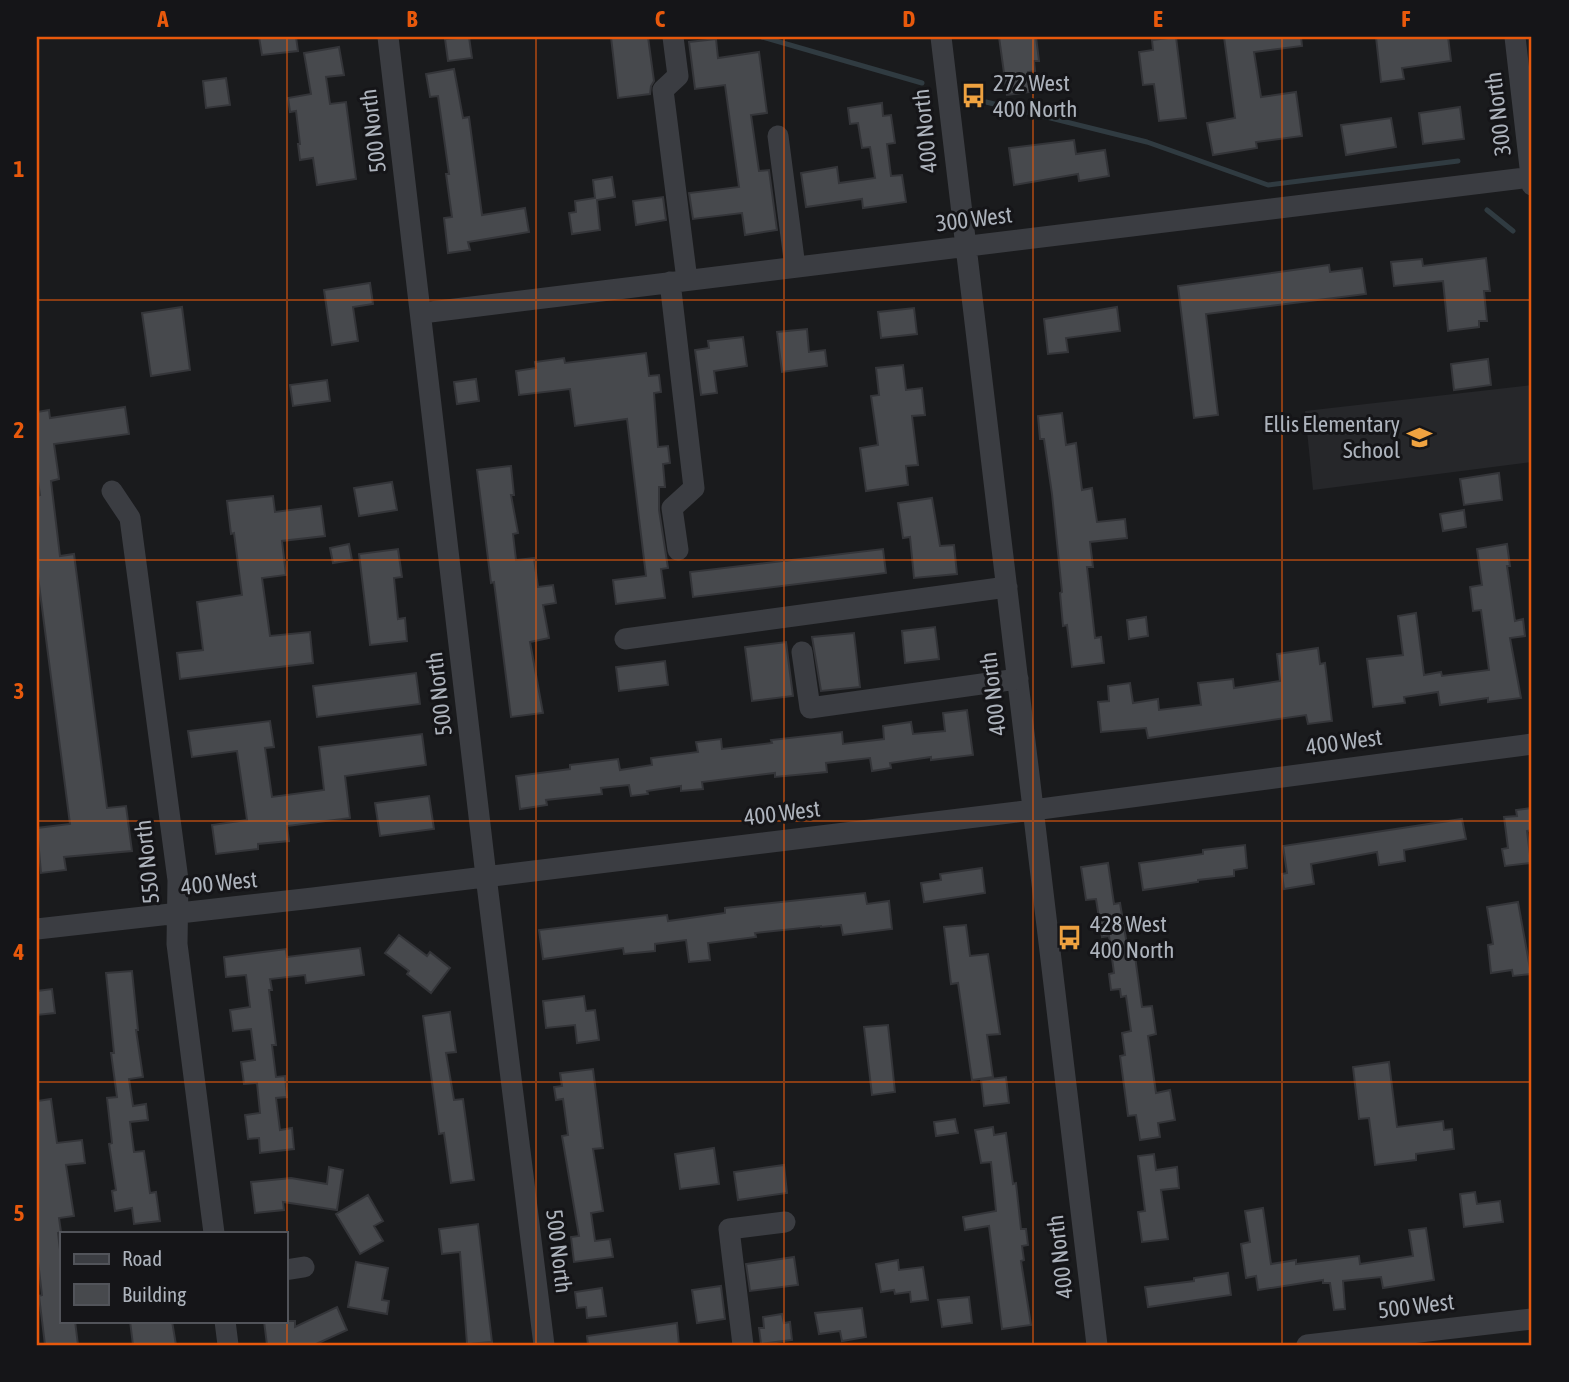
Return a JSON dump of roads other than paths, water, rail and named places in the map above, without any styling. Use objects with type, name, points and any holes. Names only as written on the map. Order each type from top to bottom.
[{"type":"street","name":"500 North","points":[[388,37],[544,1345]]},
{"type":"street","points":[[673,37],[678,76],[663,90],[694,488],[672,508],[678,550]]},
{"type":"street","name":"400 North","points":[[941,37],[1097,1345]]},
{"type":"street","name":"300 North","points":[[1515,37],[1532,179]]},
{"type":"street","points":[[778,136],[795,267]]},
{"type":"street","name":"300 West","points":[[422,313],[1532,179]]},
{"type":"street","name":"550 North","points":[[112,491],[130,518],[178,880],[177,944],[214,1232]]},
{"type":"street","points":[[625,639],[1007,587]]},
{"type":"street","points":[[802,652],[810,708],[1018,679]]},
{"type":"street","name":"400 West","points":[[37,929],[1034,810],[1532,744]]},
{"type":"street","points":[[743,1345],[729,1229],[785,1222]]},
{"type":"street","name":"500 West","points":[[1307,1345],[1433,1338],[1532,1319]]},
{"type":"street","points":[[225,1322],[228,1345]]},
{"type":"waterway","points":[[762,37],[922,83]]},
{"type":"waterway","points":[[986,102],[1147,142],[1268,185],[1458,161]]},
{"type":"waterway","points":[[1487,210],[1513,231]]},
{"type":"place","name":"272 West 400 North","points":[[973,96]]},
{"type":"place","name":"Ellis Elementary School","points":[[1420,437]]},
{"type":"place","name":"428 West 400 North","points":[[1070,937]]}]
